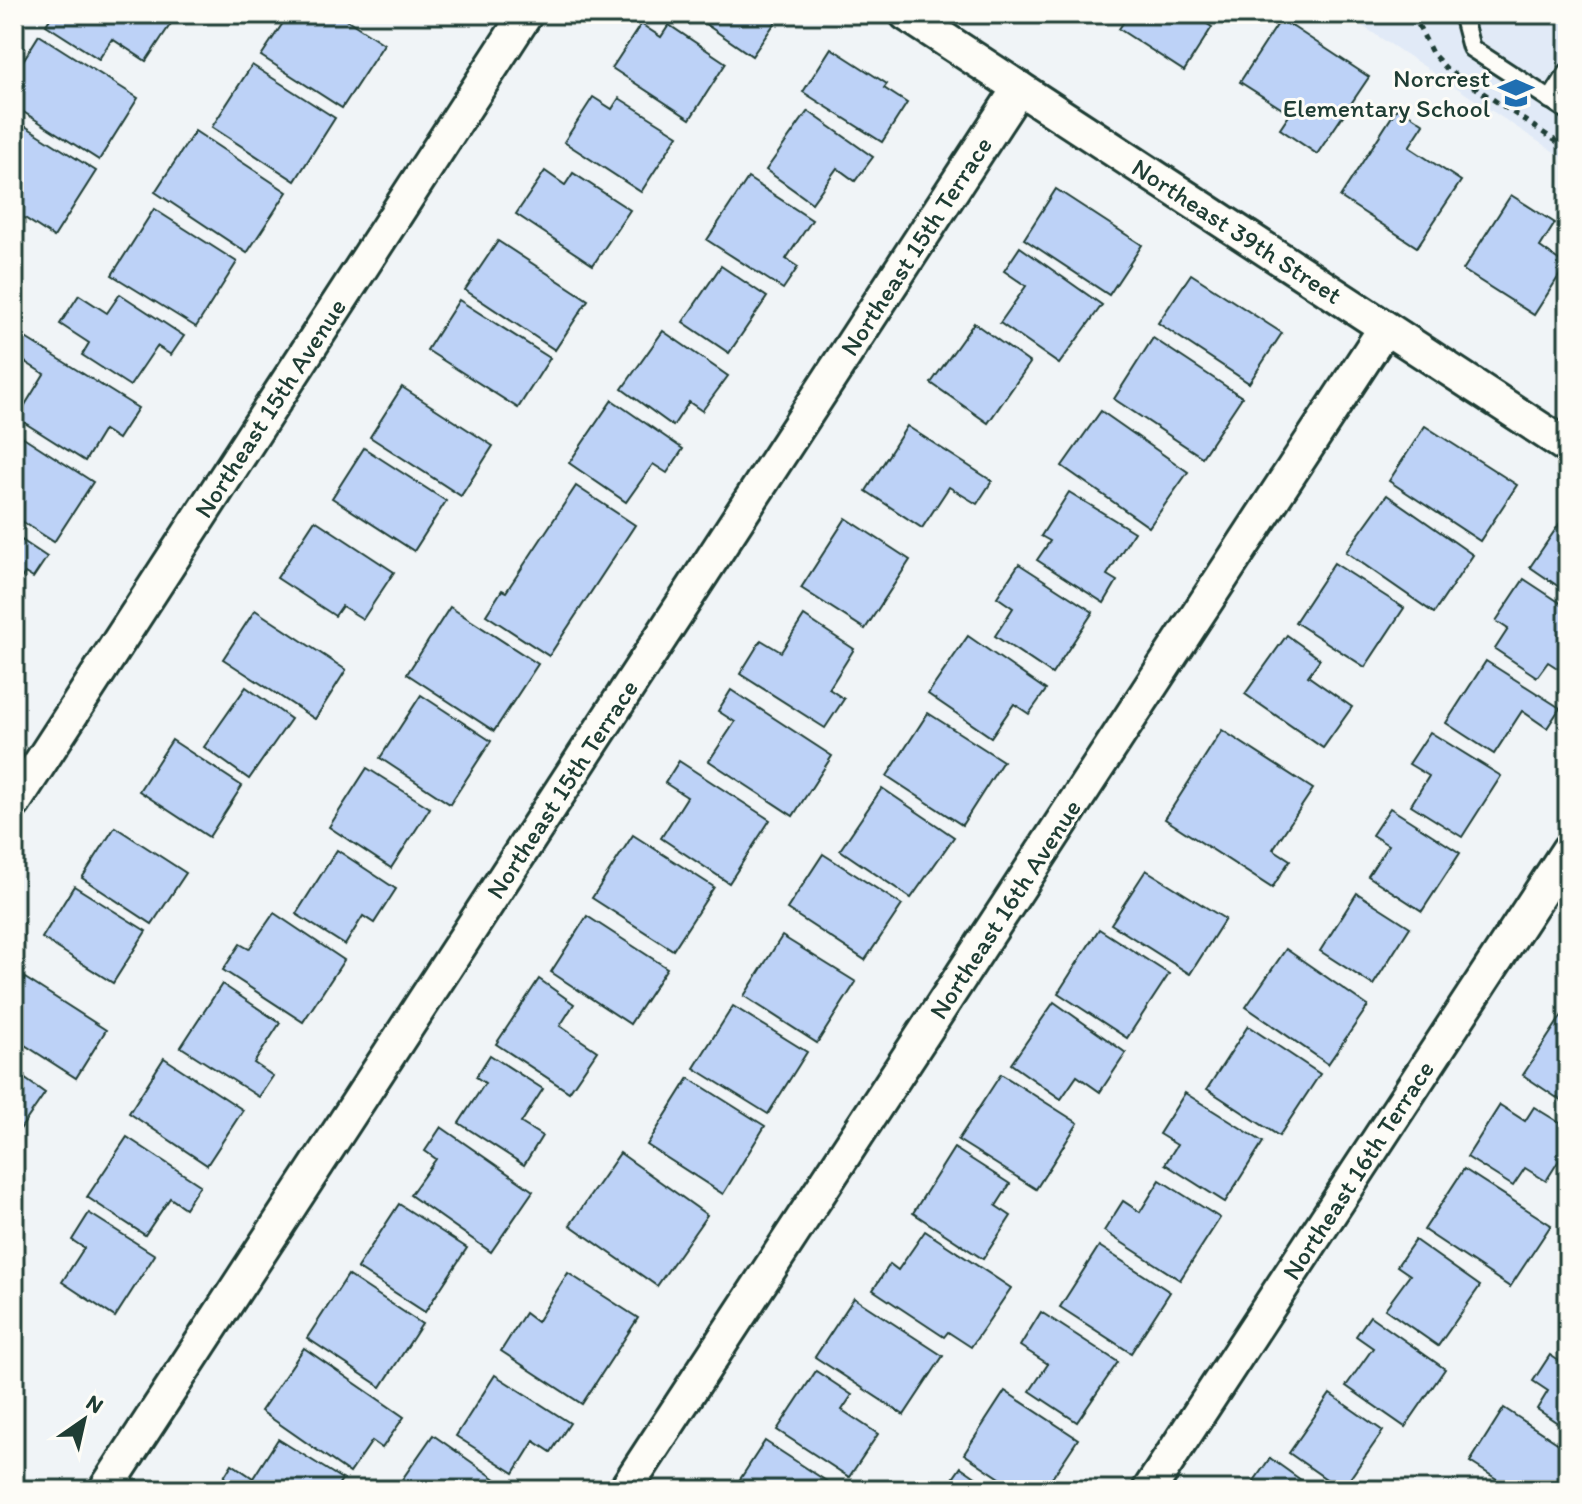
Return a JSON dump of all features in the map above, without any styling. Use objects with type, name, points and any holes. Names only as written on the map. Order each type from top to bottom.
[{"type":"street","name":"Northeast 15th Avenue","points":[[14,803],[526,14]]},
{"type":"street","name":"Northeast 39th Street","points":[[906,14],[1568,447]]},
{"type":"street","name":"Northeast 15th Terrace","points":[[105,1490],[1019,88]]},
{"type":"street","name":"Northeast 16th Avenue","points":[[625,1490],[1385,328]]},
{"type":"street","name":"Northeast 16th Terrace","points":[[1149,1490],[1568,850]]},
{"type":"lane","points":[[1462,14],[1471,48],[1568,111]]},
{"type":"lane","points":[[1550,100],[1568,72]]},
{"type":"shaded area","name":"Norcrest Elementary School","points":[[1368,14],[1568,14],[1568,161],[1361,25]]},
{"type":"building","points":[[53,14],[167,14],[174,19],[146,61],[112,39],[99,59],[46,25]]},
{"type":"building","points":[[289,14],[338,14],[384,44],[342,108],[261,56]]},
{"type":"building","points":[[691,14],[781,14],[752,56]]},
{"type":"building","points":[[1129,14],[1191,14],[1212,27],[1184,71],[1119,29]]},
{"type":"building","points":[[1281,19],[1369,77],[1317,154],[1280,129],[1290,114],[1240,82]]},
{"type":"building","points":[[641,24],[661,37],[669,25],[726,63],[690,119],[612,68]]},
{"type":"building","points":[[39,35],[138,98],[99,160],[14,106],[14,75]]},
{"type":"building","points":[[831,48],[887,84],[884,88],[907,103],[882,142],[803,92]]},
{"type":"building","points":[[252,65],[335,118],[295,181],[212,127]]},
{"type":"building","points":[[593,97],[612,109],[619,98],[678,135],[641,192],[564,142]]},
{"type":"building","points":[[1398,107],[1424,124],[1409,147],[1461,181],[1417,247],[1340,197]]},
{"type":"building","points":[[808,111],[873,157],[855,181],[837,168],[812,203],[766,170]]},
{"type":"building","points":[[14,119],[96,171],[54,237],[14,211]]},
{"type":"building","points":[[195,131],[287,192],[247,253],[155,192]]},
{"type":"building","points":[[545,171],[565,185],[573,173],[630,210],[593,265],[516,214]]},
{"type":"building","points":[[748,178],[812,220],[786,259],[798,267],[783,289],[707,240]]},
{"type":"building","points":[[1056,189],[1142,245],[1109,295],[1024,239]]},
{"type":"building","points":[[1511,195],[1555,223],[1540,247],[1566,265],[1534,315],[1463,270]]},
{"type":"building","points":[[154,209],[237,262],[196,327],[112,275]]},
{"type":"building","points":[[498,241],[588,300],[555,350],[465,290]]},
{"type":"building","points":[[1020,247],[1102,305],[1059,364],[1000,323],[1026,286],[1004,271]]},
{"type":"building","points":[[721,266],[767,297],[729,353],[683,322]]},
{"type":"building","points":[[1191,274],[1282,333],[1249,383],[1158,323]]},
{"type":"building","points":[[120,294],[184,336],[171,355],[157,346],[130,386],[82,355],[89,343],[60,324],[79,295],[107,313]]},
{"type":"building","points":[[459,300],[550,358],[518,408],[427,350]]},
{"type":"building","points":[[974,323],[1030,363],[988,423],[931,383]]},
{"type":"building","points":[[663,331],[728,376],[702,411],[689,402],[673,426],[622,389]]},
{"type":"building","points":[[24,337],[138,408],[118,439],[104,430],[85,461],[17,418],[44,374],[14,355]]},
{"type":"building","points":[[1153,338],[1242,397],[1202,457],[1114,399]]},
{"type":"building","points":[[402,387],[493,446],[461,496],[370,437]]},
{"type":"building","points":[[612,400],[683,449],[667,473],[653,464],[626,502],[569,463]]},
{"type":"building","points":[[1101,411],[1188,472],[1149,527],[1062,466]]},
{"type":"building","points":[[907,426],[992,481],[977,504],[949,487],[922,528],[866,491]]},
{"type":"building","points":[[1425,426],[1517,485],[1480,541],[1389,481]]},
{"type":"building","points":[[14,431],[93,482],[54,542],[14,516]]},
{"type":"building","points":[[364,448],[446,501],[414,551],[332,498]]},
{"type":"building","points":[[576,486],[635,525],[549,656],[486,615],[502,590],[506,592]]},
{"type":"building","points":[[1069,492],[1134,532],[1107,575],[1117,581],[1104,603],[1037,560],[1050,541],[1041,536]]},
{"type":"building","points":[[1387,495],[1473,555],[1434,613],[1346,552]]},
{"type":"building","points":[[1564,517],[1568,520],[1568,593],[1530,567]]},
{"type":"building","points":[[846,518],[910,560],[865,629],[801,588]]},
{"type":"building","points":[[315,520],[394,572],[363,619],[342,606],[335,616],[277,578]]},
{"type":"building","points":[[14,535],[47,557],[33,578],[25,573],[14,589]]},
{"type":"building","points":[[1334,563],[1404,608],[1365,667],[1295,622]]},
{"type":"building","points":[[1019,564],[1093,612],[1052,674],[995,636],[1013,608],[997,597]]},
{"type":"building","points":[[1524,579],[1568,608],[1568,675],[1548,662],[1537,677],[1495,649],[1508,629],[1496,621]]},
{"type":"building","points":[[450,607],[538,664],[494,731],[407,674]]},
{"type":"building","points":[[255,610],[346,670],[315,719],[223,659]]},
{"type":"building","points":[[804,616],[854,649],[829,689],[844,699],[825,728],[740,674],[761,640],[781,652]]},
{"type":"building","points":[[1287,635],[1320,659],[1308,676],[1352,707],[1323,748],[1245,694]]},
{"type":"building","points":[[968,636],[1046,690],[1029,714],[1014,704],[991,737],[928,694]]},
{"type":"building","points":[[1486,661],[1560,708],[1547,728],[1522,711],[1494,754],[1446,723]]},
{"type":"building","points":[[246,687],[291,719],[249,779],[204,747]]},
{"type":"building","points":[[731,690],[832,756],[793,816],[709,761],[735,722],[718,711]]},
{"type":"building","points":[[421,695],[491,741],[450,804],[380,758]]},
{"type":"building","points":[[928,713],[1003,761],[962,825],[887,776]]},
{"type":"building","points":[[1222,730],[1313,789],[1273,849],[1290,860],[1272,888],[1165,819]]},
{"type":"building","points":[[1430,732],[1501,776],[1462,837],[1411,805],[1429,776],[1409,764]]},
{"type":"building","points":[[172,740],[242,786],[209,837],[139,791]]},
{"type":"building","points":[[679,761],[770,820],[729,883],[661,838],[687,797],[665,783]]},
{"type":"building","points":[[367,768],[430,808],[391,868],[329,827]]},
{"type":"building","points":[[882,788],[954,837],[911,898],[840,850]]},
{"type":"building","points":[[1390,808],[1460,853],[1422,911],[1368,876],[1388,845],[1372,835]]},
{"type":"building","points":[[115,827],[186,873],[152,924],[82,878]]},
{"type":"building","points":[[633,835],[714,887],[673,950],[592,898]]},
{"type":"building","points":[[337,850],[396,889],[374,923],[363,916],[345,945],[296,914]]},
{"type":"building","points":[[823,854],[902,905],[865,960],[787,909]]},
{"type":"building","points":[[1146,870],[1225,919],[1190,974],[1111,924]]},
{"type":"building","points":[[74,886],[146,931],[113,983],[42,938]]},
{"type":"building","points":[[1357,893],[1410,927],[1373,985],[1320,951]]},
{"type":"building","points":[[274,913],[344,960],[303,1022],[223,970],[240,944],[249,949]]},
{"type":"building","points":[[587,916],[667,968],[630,1024],[551,972]]},
{"type":"building","points":[[1099,929],[1169,974],[1127,1038],[1058,993]]},
{"type":"building","points":[[782,936],[856,982],[817,1043],[744,996]]},
{"type":"building","points":[[1286,949],[1368,1006],[1328,1064],[1246,1007]]},
{"type":"building","points":[[25,978],[106,1030],[76,1078],[14,1038],[14,995]]},
{"type":"building","points":[[539,979],[574,1004],[560,1026],[597,1051],[569,1092],[496,1044]]},
{"type":"building","points":[[222,984],[280,1023],[254,1063],[273,1076],[259,1097],[181,1047]]},
{"type":"building","points":[[1054,1002],[1126,1053],[1100,1092],[1077,1076],[1061,1099],[1011,1064]]},
{"type":"building","points":[[733,1006],[807,1052],[768,1114],[694,1068]]},
{"type":"building","points":[[1568,1006],[1568,1095],[1563,1102],[1523,1075]]},
{"type":"building","points":[[1248,1026],[1320,1074],[1279,1136],[1207,1089]]},
{"type":"building","points":[[490,1055],[543,1089],[521,1123],[542,1136],[524,1165],[459,1123],[485,1083],[476,1077]]},
{"type":"building","points":[[164,1058],[243,1110],[207,1165],[129,1113]]},
{"type":"building","points":[[14,1071],[45,1093],[14,1138]]},
{"type":"building","points":[[1001,1074],[1078,1123],[1036,1189],[958,1140]]},
{"type":"building","points":[[689,1078],[765,1126],[723,1194],[647,1145]]},
{"type":"building","points":[[1185,1093],[1263,1142],[1225,1202],[1165,1164],[1177,1145],[1159,1134]]},
{"type":"building","points":[[1500,1105],[1525,1121],[1534,1107],[1568,1128],[1568,1146],[1546,1181],[1525,1168],[1513,1186],[1467,1157]]},
{"type":"building","points":[[441,1127],[533,1191],[491,1252],[410,1195],[436,1159],[425,1151]]},
{"type":"building","points":[[127,1137],[200,1185],[185,1208],[170,1198],[145,1235],[87,1197]]},
{"type":"building","points":[[954,1148],[1010,1184],[996,1206],[1011,1216],[983,1259],[913,1213]]},
{"type":"building","points":[[620,1153],[707,1215],[657,1286],[570,1225]]},
{"type":"building","points":[[1464,1169],[1551,1225],[1510,1287],[1424,1230]]},
{"type":"building","points":[[1160,1180],[1220,1218],[1180,1280],[1104,1231],[1123,1201],[1140,1212]]},
{"type":"building","points":[[399,1204],[467,1248],[425,1312],[357,1268]]},
{"type":"building","points":[[89,1213],[155,1255],[115,1317],[62,1282],[84,1248],[72,1240]]},
{"type":"building","points":[[925,1231],[1011,1288],[971,1347],[948,1332],[944,1337],[873,1290],[890,1264],[898,1270]]},
{"type":"building","points":[[1415,1240],[1480,1286],[1438,1346],[1385,1309],[1410,1275],[1397,1266]]},
{"type":"building","points":[[1099,1246],[1170,1292],[1131,1353],[1060,1307]]},
{"type":"building","points":[[568,1273],[638,1318],[582,1404],[501,1351],[525,1313],[537,1322]]},
{"type":"building","points":[[348,1275],[422,1324],[381,1387],[307,1338]]},
{"type":"building","points":[[854,1298],[943,1356],[904,1415],[815,1357]]},
{"type":"building","points":[[1041,1312],[1118,1362],[1077,1422],[1030,1391],[1048,1364],[1020,1346]]},
{"type":"building","points":[[1370,1316],[1445,1369],[1405,1427],[1346,1386],[1373,1348],[1356,1336]]},
{"type":"building","points":[[304,1348],[404,1417],[382,1448],[372,1441],[350,1473],[261,1411]]},
{"type":"building","points":[[1550,1355],[1565,1365],[1568,1361],[1568,1430],[1537,1409],[1548,1391],[1533,1381]]},
{"type":"building","points":[[816,1371],[852,1395],[842,1410],[878,1434],[849,1477],[777,1430]]},
{"type":"building","points":[[495,1375],[570,1423],[551,1452],[534,1441],[514,1473],[456,1436]]},
{"type":"building","points":[[1005,1391],[1078,1439],[1044,1490],[1018,1490],[964,1454]]},
{"type":"building","points":[[1330,1394],[1383,1431],[1342,1490],[1289,1453]]},
{"type":"building","points":[[1504,1408],[1568,1450],[1568,1474],[1557,1490],[1514,1490],[1470,1462]]},
{"type":"building","points":[[433,1435],[497,1480],[490,1490],[415,1490],[401,1481]]},
{"type":"building","points":[[278,1439],[342,1479],[335,1490],[216,1490],[232,1464],[253,1478]]},
{"type":"building","points":[[765,1441],[840,1490],[733,1490]]},
{"type":"building","points":[[1270,1458],[1315,1490],[1266,1490],[1254,1481]]},
{"type":"building","points":[[961,1467],[994,1490],[945,1490]]},
{"type":"place","name":"Norcrest Elementary School","points":[[1516,93]]}]
